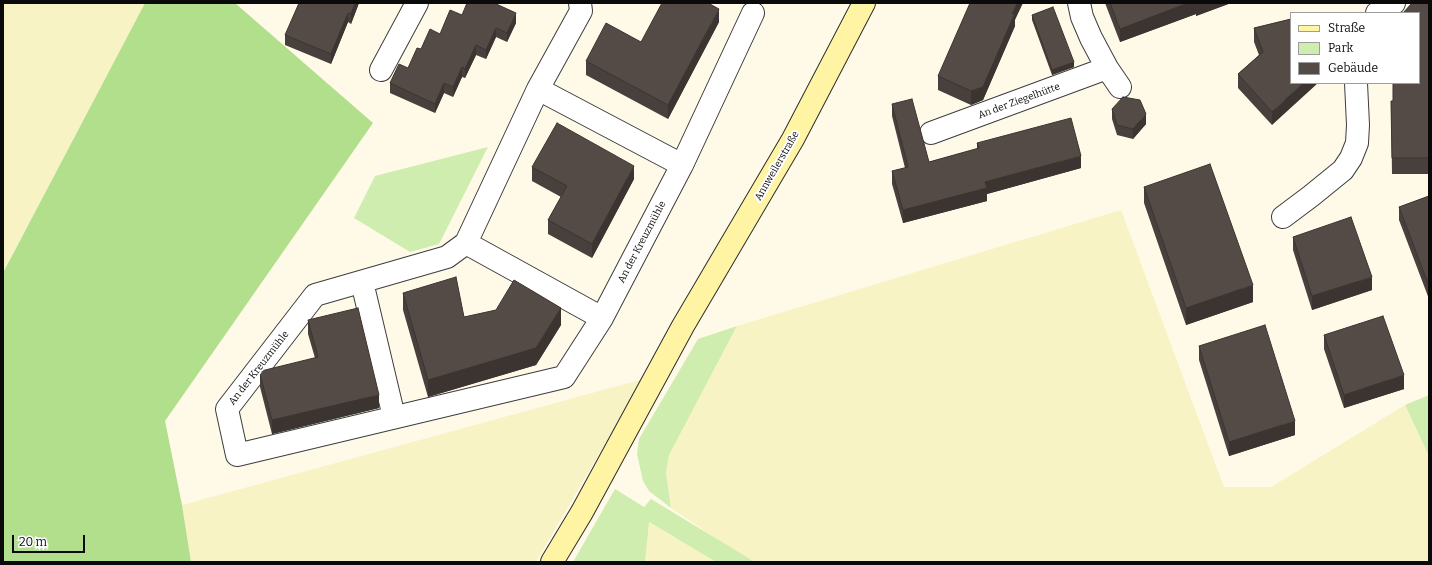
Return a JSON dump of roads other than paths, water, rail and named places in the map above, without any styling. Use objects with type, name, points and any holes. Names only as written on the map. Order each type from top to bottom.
[{"type":"street","points":[[381,70],[417,3]]},
{"type":"street","name":"An der Kreuzmühle","points":[[580,3],[581,11],[538,89],[466,243],[447,257],[315,295],[227,409],[237,455],[564,377],[602,318],[682,165],[753,13]]},
{"type":"street","name":"Annweilerstraße","points":[[552,562],[589,498],[683,326],[793,139],[864,3]]},
{"type":"street","points":[[1079,3],[1082,18],[1107,68],[1120,87]]},
{"type":"street","points":[[1379,12],[1394,3]]},
{"type":"street","name":"An der Ziegelhütte","points":[[931,133],[1107,68]]},
{"type":"street","points":[[1283,217],[1343,170],[1351,158],[1357,143],[1358,125],[1356,84]]},
{"type":"street","points":[[538,89],[682,165]]},
{"type":"street","points":[[466,243],[602,318]]},
{"type":"street","points":[[362,282],[394,417]]}]
